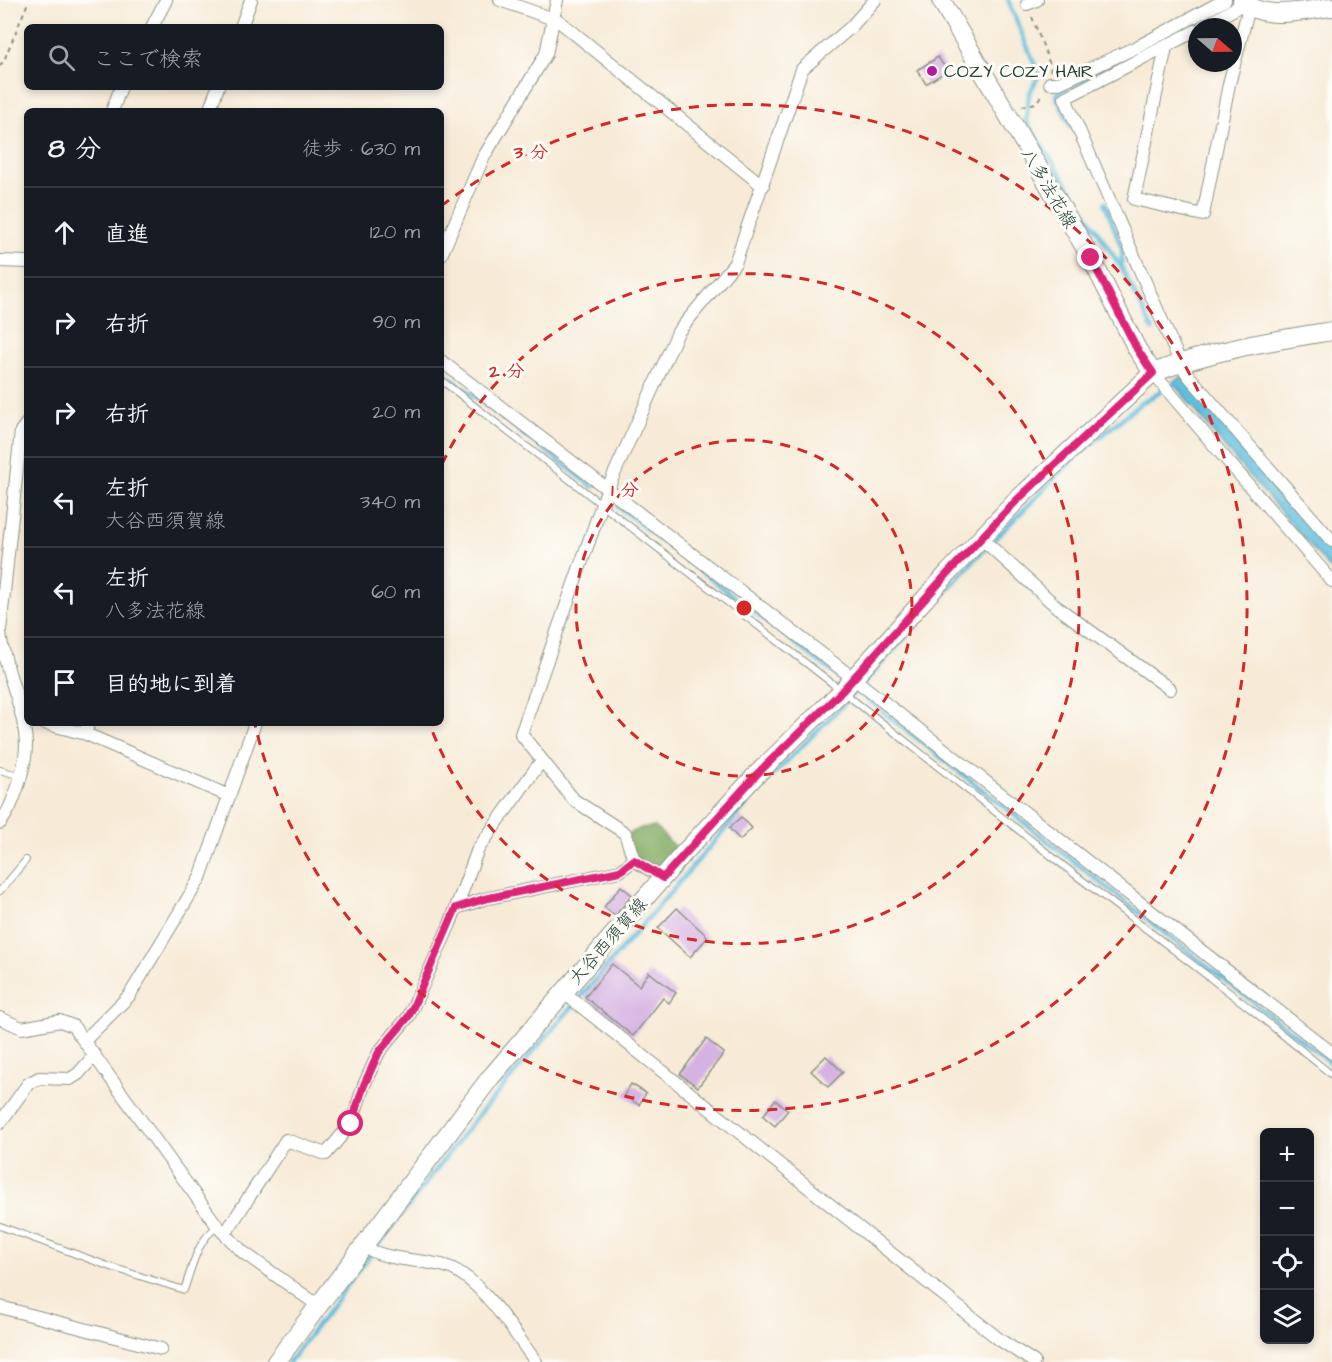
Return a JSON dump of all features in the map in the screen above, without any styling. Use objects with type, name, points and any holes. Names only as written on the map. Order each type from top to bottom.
[{"type":"main road","name":"八多法花線","points":[[941,0],[1091,258],[1137,349],[1153,373]]},
{"type":"main road","points":[[1245,3],[1271,12],[1332,7]]},
{"type":"main road","points":[[1153,373],[1180,362],[1242,346],[1332,331]]},
{"type":"main road","name":"大谷西須賀線","points":[[276,1362],[490,1078],[663,878],[757,774],[848,684],[1017,500],[1153,373]]},
{"type":"street","points":[[154,24],[166,0]]},
{"type":"street","points":[[242,24],[251,0]]},
{"type":"street","points":[[500,0],[553,18],[763,186]]},
{"type":"street","points":[[444,248],[483,158],[546,54],[556,0]]},
{"type":"street","points":[[663,878],[634,860],[625,833],[574,800],[521,734],[607,490],[678,332],[735,263],[802,69],[851,27],[875,0]]},
{"type":"street","points":[[1050,83],[1059,83],[1141,45],[1225,0]]},
{"type":"street","points":[[1218,18],[1245,3]]},
{"type":"street","points":[[1166,47],[1134,199],[1203,215],[1245,3]]},
{"type":"street","points":[[1188,35],[1065,98],[1180,362],[1188,375],[1332,541]]},
{"type":"street","points":[[113,108],[120,90]]},
{"type":"street","points":[[210,108],[217,90]]},
{"type":"street","points":[[0,261],[24,262]]},
{"type":"street","points":[[444,363],[607,490],[848,684],[1332,1053]]},
{"type":"street","points":[[1153,373],[1332,580]]},
{"type":"street","points":[[24,426],[21,430],[0,632],[2,652],[24,720]]},
{"type":"street","points":[[981,538],[1057,607],[1170,689]]},
{"type":"street","points":[[0,823],[14,800],[21,776],[26,747],[25,726]]},
{"type":"street","points":[[66,726],[87,729],[229,796]]},
{"type":"street","points":[[84,1041],[129,996],[200,878],[254,726]]},
{"type":"street","points":[[222,1231],[286,1140],[326,1154],[351,1124],[364,1085],[379,1052],[409,1016],[456,908],[478,849],[542,760]]},
{"type":"street","points":[[456,908],[484,899],[620,871],[634,860]]},
{"type":"street","points":[[563,992],[1000,1340],[1034,1362]]},
{"type":"street","points":[[0,1018],[22,1028],[60,1021],[74,1026],[222,1231],[244,1253],[319,1306]]},
{"type":"street","points":[[0,1123],[28,1084],[39,1078],[70,1079],[78,1074],[95,1055]]},
{"type":"street","points":[[364,1247],[377,1254],[458,1270],[487,1296],[536,1362]]},
{"type":"street","points":[[0,1307],[161,1349]]},
{"type":"lane","points":[[444,382],[601,505],[848,684],[1069,870],[1247,1006],[1332,1075]]},
{"type":"lane","points":[[0,770],[21,776]]},
{"type":"lane","points":[[0,891],[26,860]]},
{"type":"lane","points":[[0,1226],[108,1266],[184,1290],[202,1243],[209,1233],[222,1231]]},
{"type":"path","points":[[0,66],[29,0]]},
{"type":"path","points":[[1004,110],[1036,103],[1050,83],[1051,67],[1032,2]]},
{"type":"green space","points":[[655,827],[675,847],[662,867],[641,863],[634,855],[627,835],[641,828]]},
{"type":"water","points":[[1185,376],[1245,451],[1332,547],[1332,571],[1225,448],[1177,387],[1173,381]]},
{"type":"building","name":"COZY COZY HAIR","points":[[938,57],[947,71],[926,84],[917,70]]},
{"type":"building","points":[[741,817],[752,828],[740,840],[729,828]]},
{"type":"building","points":[[621,886],[632,895],[615,916],[604,907]]},
{"type":"building","points":[[677,908],[708,937],[690,957],[658,928]]},
{"type":"building","points":[[612,964],[639,986],[649,972],[676,993],[669,1003],[663,998],[633,1036],[585,997]]},
{"type":"building","points":[[706,1039],[724,1053],[698,1087],[680,1074]]},
{"type":"building","points":[[826,1056],[843,1072],[828,1087],[811,1071]]},
{"type":"building","points":[[631,1084],[646,1093],[639,1105],[624,1095]]},
{"type":"building","points":[[775,1100],[788,1110],[775,1126],[763,1116]]},
{"type":"waterway","points":[[1008,0],[1039,75],[1029,94],[1026,121],[1122,269],[1153,330]]},
{"type":"waterway","points":[[1175,35],[1188,27]]},
{"type":"waterway","points":[[1071,127],[1056,95],[1148,48]]},
{"type":"waterway","points":[[1105,203],[1122,249],[1122,269]]},
{"type":"waterway","points":[[444,373],[593,487]]},
{"type":"waterway","points":[[1084,450],[1141,403],[1178,382]]},
{"type":"waterway","points":[[289,1362],[471,1124],[762,786],[857,691],[975,559],[1076,457]]},
{"type":"waterway","points":[[618,507],[844,681]]},
{"type":"waterway","points":[[855,690],[1332,1064]]},
{"type":"place","name":"COZY COZY HAIR","points":[[932,71]]},
{"type":"route","points":[[351,1124],[364,1085],[379,1052],[409,1016],[456,908],[484,899],[620,871],[634,860],[663,878],[757,774],[842,691],[1017,500],[1153,373],[1137,349],[1091,258]]}]
